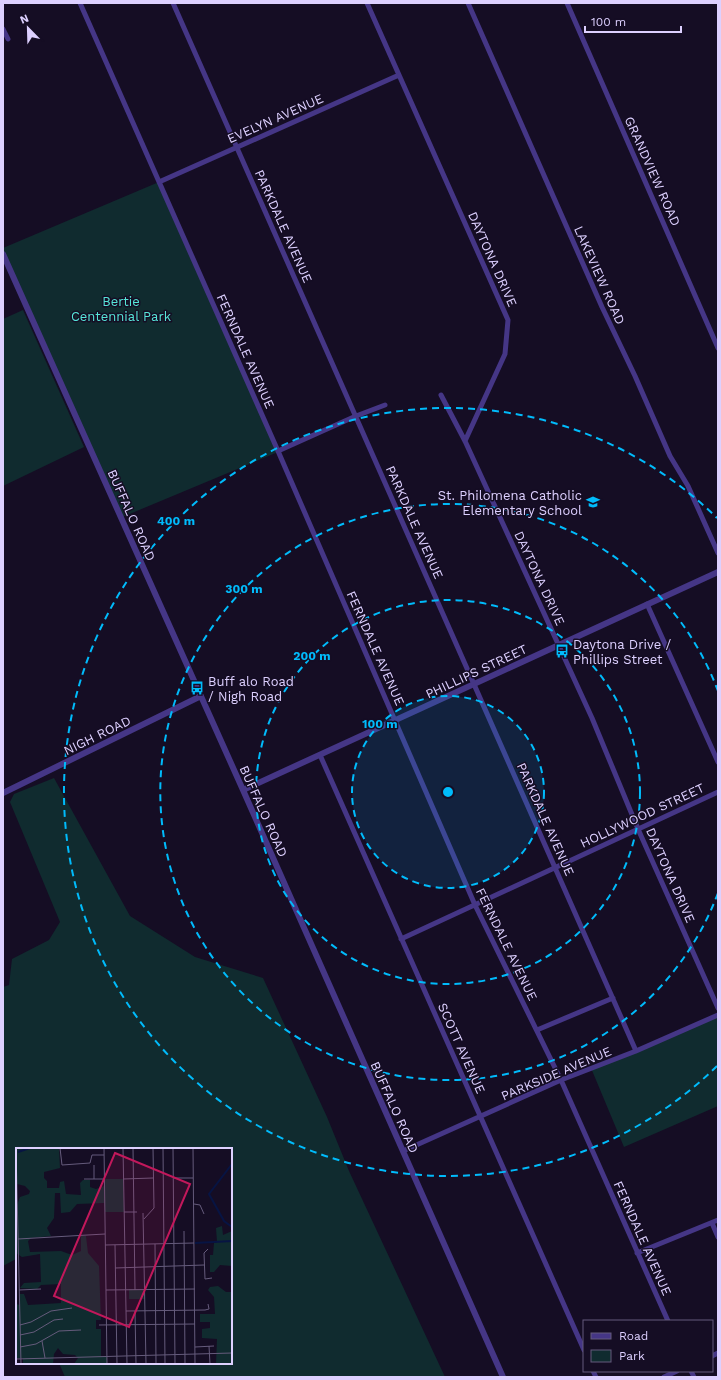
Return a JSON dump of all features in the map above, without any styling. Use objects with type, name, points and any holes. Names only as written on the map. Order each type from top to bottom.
[{"type":"street","name":"FERNDALE AVENUE","points":[[80,3],[278,451],[475,905],[561,1080],[668,1320]]},
{"type":"street","name":"PARKDALE AVENUE","points":[[173,3],[636,1050]]},
{"type":"street","name":"DAYTONA DRIVE","points":[[367,3],[508,320],[505,354],[465,441],[559,644],[592,718],[638,829],[718,1008]]},
{"type":"street","name":"LAKEVIEW ROAD","points":[[468,3],[602,308],[635,376],[670,456],[688,486],[718,553]]},
{"type":"street","name":"GRANDVIEW ROAD","points":[[567,3],[718,348]]},
{"type":"street","points":[[3,29],[8,39]]},
{"type":"street","name":"EVELYN AVENUE","points":[[159,182],[399,75]]},
{"type":"street","name":"BUFFALO ROAD","points":[[3,254],[243,790],[503,1377]]},
{"type":"street","points":[[442,395],[465,441]]},
{"type":"street","points":[[278,451],[356,416],[385,405]]},
{"type":"street","name":"PHILLIPS STREET","points":[[243,790],[718,572]]},
{"type":"street","points":[[647,604],[718,762]]},
{"type":"street","name":"NIGH ROAD","points":[[3,793],[200,696]]},
{"type":"street","name":"SCOTT AVENUE","points":[[320,755],[583,1348]]},
{"type":"street","name":"HOLLYWOOD STREET","points":[[401,939],[718,792]]},
{"type":"street","points":[[537,1030],[613,998]]},
{"type":"street","name":"PARKSIDE AVENUE","points":[[403,1151],[561,1080],[718,1015]]},
{"type":"street","points":[[637,1253],[718,1220]]},
{"type":"street","points":[[712,1223],[718,1237]]},
{"type":"street","points":[[664,1377],[675,1372]]},
{"type":"green space","name":"Bertie Centennial Park","points":[[159,182],[278,452],[120,518],[3,252],[3,248]]},
{"type":"green space","points":[[23,310],[84,447],[3,486],[3,319]]},
{"type":"green space","points":[[54,778],[130,916],[195,957],[263,978],[327,1117],[349,1171],[445,1377],[65,1377],[59,1364],[232,1364],[232,1148],[16,1148],[16,1259],[3,1266],[3,987],[9,985],[12,959],[49,940],[60,922],[10,802],[14,794]]},
{"type":"green space","points":[[718,1016],[718,1106],[624,1147],[591,1068]]},
{"type":"place","name":"St. Philomena Catholic Elementary School","points":[[593,502]]},
{"type":"place","name":"Daytona Drive / Phillips Street","points":[[562,651]]},
{"type":"place","name":"Buff alo Road / Nigh Road","points":[[197,688]]}]
